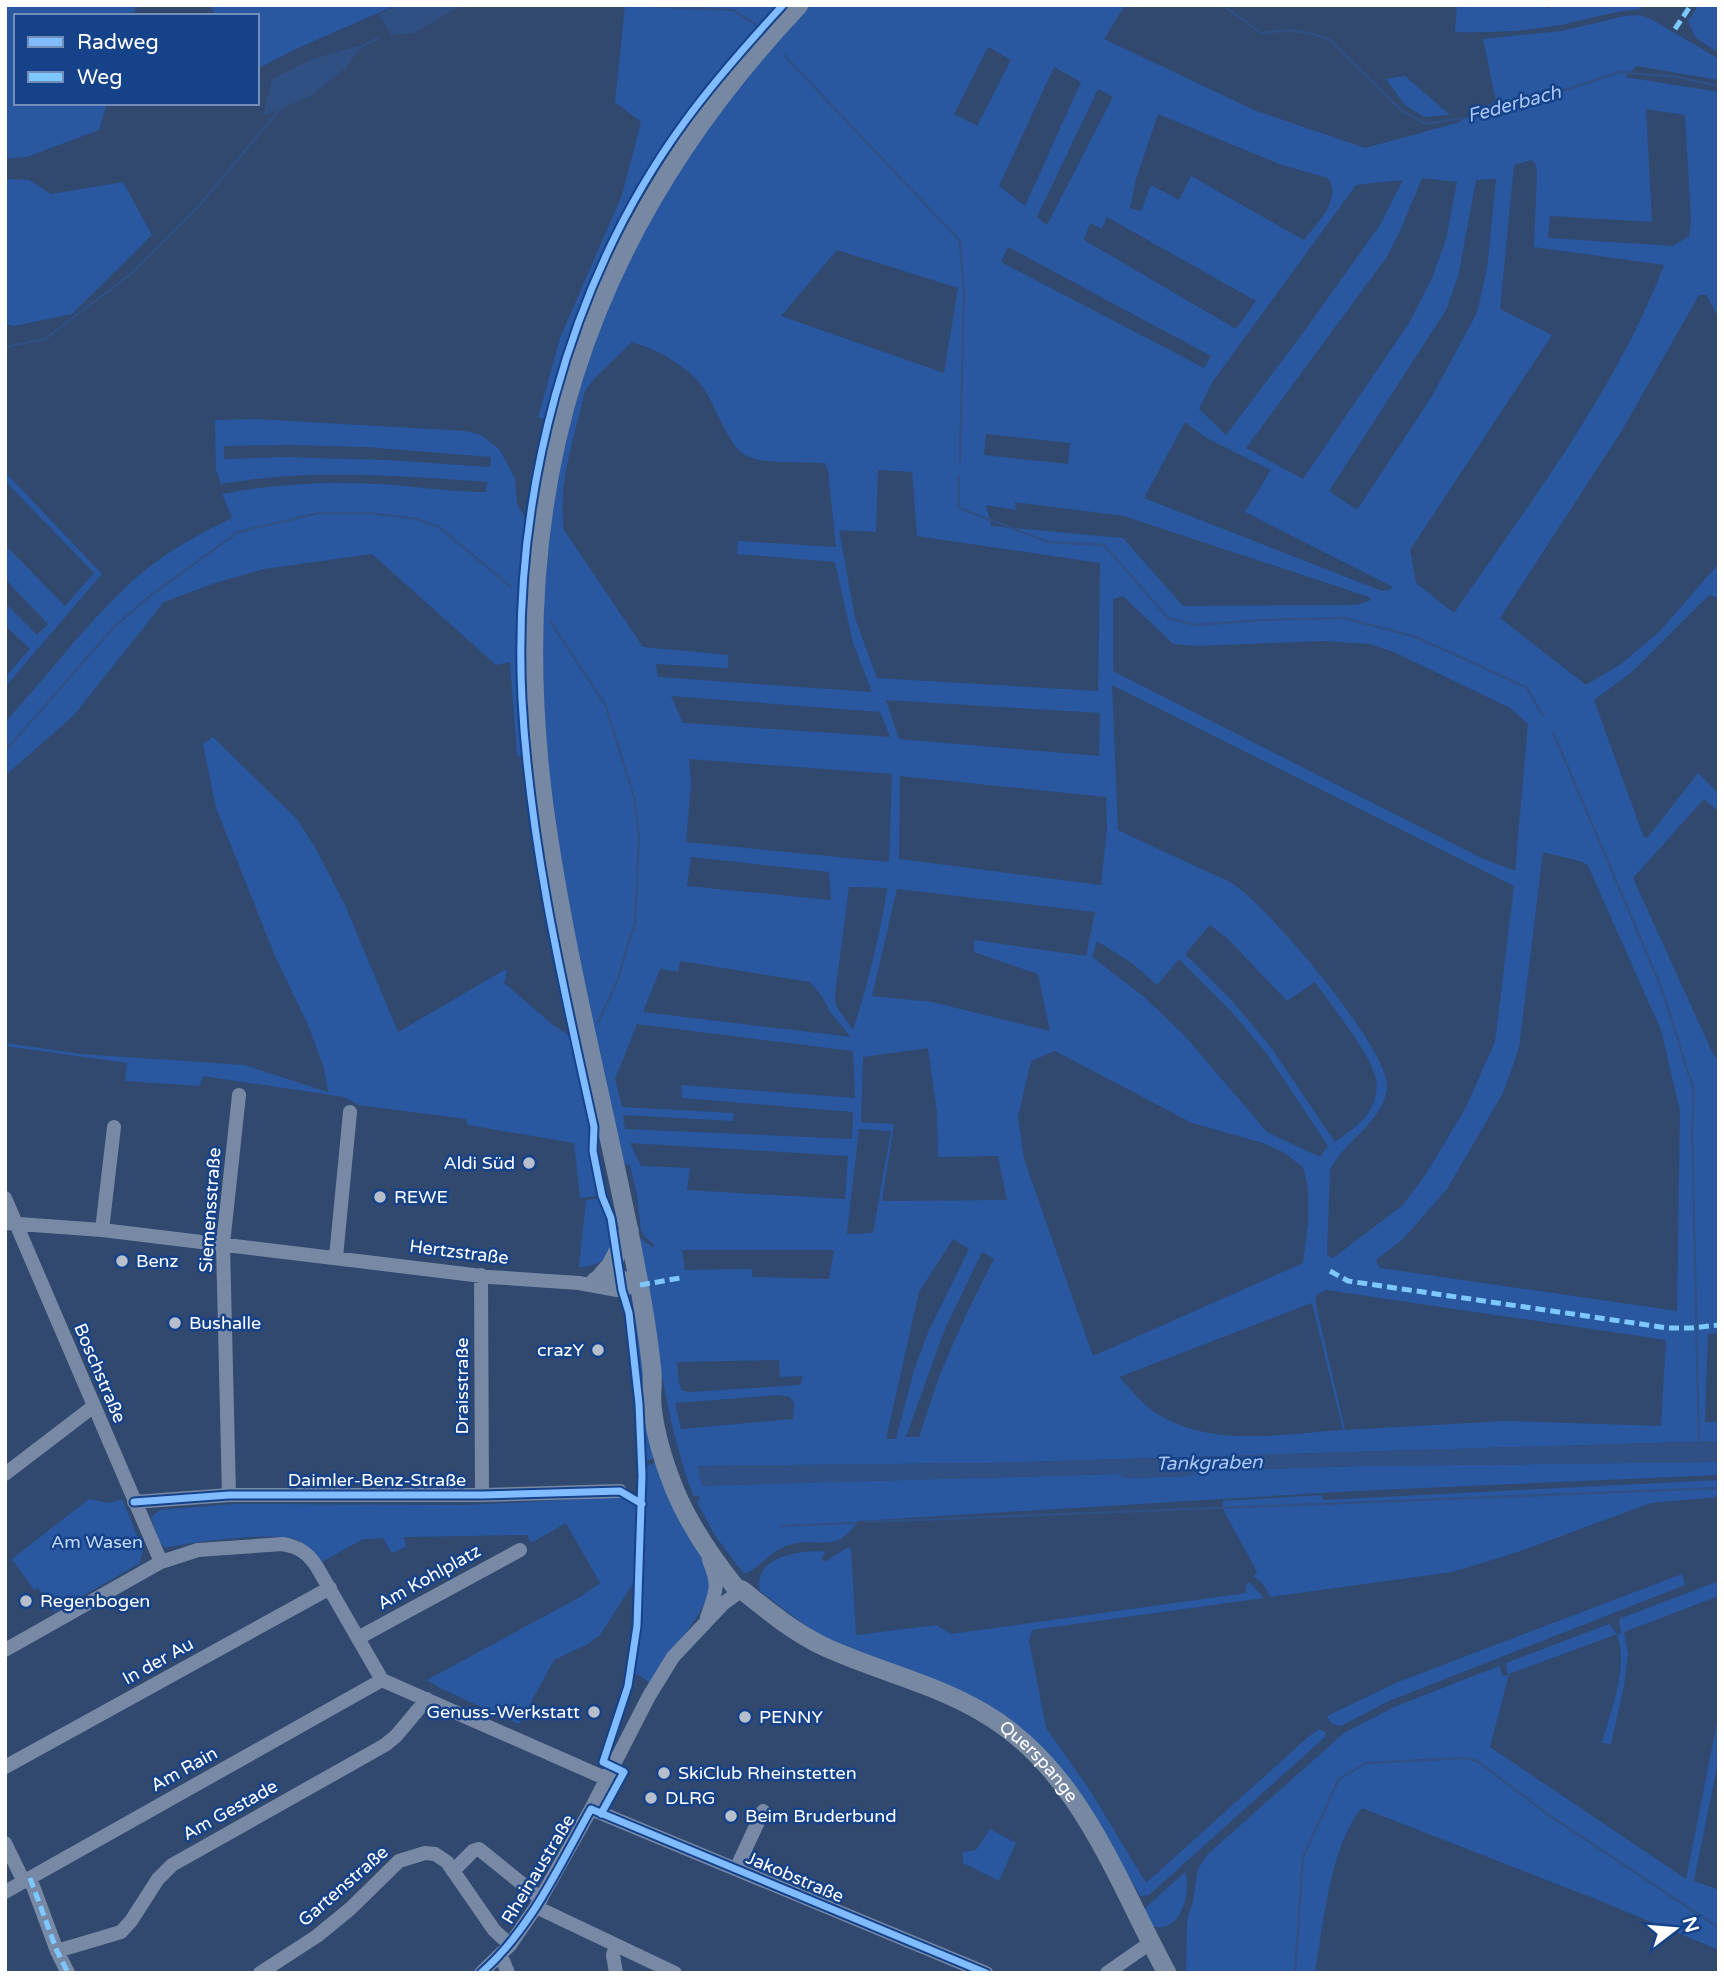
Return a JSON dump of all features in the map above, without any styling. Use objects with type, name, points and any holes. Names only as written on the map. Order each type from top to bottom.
[{"type":"main road","points":[[742,1590],[738,1576],[712,1543],[697,1518],[684,1488],[652,1377],[640,1285],[570,956],[544,805],[533,628],[534,580],[549,472],[574,375],[620,257],[649,204],[699,124],[734,79],[799,5]]},
{"type":"main road","points":[[600,1278],[611,1265],[629,1230]]},
{"type":"main road","name":"Querspange","points":[[652,1377],[652,1405],[664,1458],[675,1490],[705,1549],[736,1588],[778,1619],[824,1646],[950,1695],[984,1713],[1033,1752],[1057,1777],[1095,1832],[1167,1973]]},
{"type":"street","name":"Siemensstraße","points":[[229,1495],[223,1244],[239,1095]]},
{"type":"street","points":[[336,1257],[350,1112]]},
{"type":"street","points":[[102,1230],[114,1127]]},
{"type":"street","name":"Boschstraße","points":[[5,1198],[11,1223],[94,1406],[160,1562]]},
{"type":"street","name":"Hertzstraße","points":[[11,1223],[102,1230],[622,1290],[640,1285]]},
{"type":"street","name":"Draisstraße","points":[[481,1275],[482,1495]]},
{"type":"street","name":"Hertzstraße","points":[[579,1283],[621,1277],[640,1285]]},
{"type":"street","points":[[5,1474],[94,1406]]},
{"type":"street","name":"Daimler-Benz-Straße","points":[[134,1502],[229,1495],[482,1495],[620,1491]]},
{"type":"street","points":[[5,1650],[160,1562],[198,1550],[283,1544],[295,1546],[308,1554],[382,1680],[607,1779]]},
{"type":"street","points":[[705,1549],[716,1577],[716,1592],[706,1621]]},
{"type":"street","name":"Am Kohlplatz","points":[[358,1638],[520,1550]]},
{"type":"street","name":"In der Au","points":[[5,1767],[330,1588]]},
{"type":"street","name":"Rheinaustraße","points":[[481,1973],[506,1950],[538,1903],[591,1809],[649,1696],[673,1657],[706,1621],[742,1590]]},
{"type":"street","name":"Am Rain","points":[[5,1892],[382,1680]]},
{"type":"street","name":"Am Gestade","points":[[57,1951],[121,1932],[158,1879],[172,1866],[385,1745],[427,1699]]},
{"type":"street","name":"Jakobstraße","points":[[591,1809],[986,1973]]},
{"type":"street","name":"Jakobstraße","points":[[736,1869],[763,1811]]},
{"type":"street","points":[[5,1843],[27,1880],[68,1973]]},
{"type":"street","points":[[453,1871],[473,1851],[479,1849],[538,1903],[616,1946],[675,1973]]},
{"type":"street","name":"Gartenstraße","points":[[260,1973],[317,1936],[350,1909],[398,1861],[416,1855],[435,1854],[447,1862],[494,1930],[506,1950],[508,1973]]},
{"type":"street","points":[[1107,1973],[1150,1943]]},
{"type":"street","points":[[616,1946],[613,1955],[616,1973]]},
{"type":"green space","points":[[5,5],[136,5],[134,14],[14,14],[14,105],[106,105],[99,130],[27,157],[5,159]]},
{"type":"green space","points":[[211,5],[396,5],[259,68],[259,14],[214,14]]},
{"type":"green space","points":[[625,5],[771,5],[776,8],[687,113],[640,189],[586,301],[546,419],[538,418],[560,338],[622,195],[641,122],[615,102]]},
{"type":"green space","points":[[809,5],[1125,5],[1104,39],[1254,110],[1365,148],[1457,123],[1496,101],[1483,39],[1561,31],[1639,15],[1651,19],[1719,59],[1718,80],[1637,66],[1625,77],[1719,92],[1719,319],[1707,295],[1699,295],[1621,432],[1500,618],[1586,685],[1621,664],[1659,632],[1719,561],[1719,598],[1709,595],[1632,672],[1594,700],[1644,838],[1648,837],[1698,773],[1719,794],[1719,812],[1704,799],[1633,878],[1719,1062],[1719,1333],[1708,1334],[1705,1422],[1719,1422],[1719,1441],[991,1463],[698,1466],[702,1485],[1119,1474],[1125,1478],[1190,1476],[1195,1471],[1362,1466],[1719,1462],[1719,1475],[1354,1491],[858,1521],[842,1538],[789,1545],[777,1550],[747,1573],[743,1573],[714,1534],[697,1502],[700,1499],[698,1495],[694,1497],[674,1434],[639,1237],[653,1248],[654,1245],[641,1230],[630,1165],[625,1164],[616,1138],[567,906],[546,768],[539,630],[548,510],[578,381],[626,255],[687,150],[773,43]],"holes":[[[988,47],[1011,60],[977,126],[954,114]],[[1054,67],[1081,82],[1025,206],[999,186]],[[1098,89],[1113,97],[1047,225],[1037,217]],[[1646,109],[1685,115],[1691,221],[1689,236],[1673,246],[1548,238],[1550,216],[1652,222]],[[1158,114],[1282,165],[1328,178],[1332,194],[1326,211],[1304,240],[1191,176],[1179,200],[1151,185],[1141,211],[1130,208],[1136,179]],[[1532,160],[1537,173],[1534,247],[1664,265],[1622,357],[1570,445],[1454,613],[1416,583],[1410,550],[1552,335],[1500,309],[1514,165]],[[1422,178],[1457,182],[1446,239],[1432,278],[1409,323],[1303,479],[1246,448],[1386,258]],[[1496,179],[1487,269],[1477,313],[1432,396],[1357,510],[1329,491],[1446,310],[1458,277],[1476,180]],[[1403,180],[1380,225],[1226,435],[1199,409],[1213,381],[1356,185]],[[1107,217],[1256,301],[1236,329],[1084,240],[1090,223],[1102,229]],[[1008,247],[1211,356],[1204,368],[1001,262]],[[837,250],[958,288],[944,373],[781,316]],[[632,342],[663,355],[692,375],[706,392],[734,444],[745,455],[773,462],[825,463],[836,547],[738,541],[737,554],[835,562],[853,643],[872,692],[658,677],[656,664],[728,668],[728,655],[643,647],[564,530],[563,495],[568,460],[585,391]],[[1185,422],[1205,437],[1271,470],[1245,512],[1393,587],[1392,589],[1382,591],[1144,498]],[[986,434],[1070,443],[1068,464],[984,455]],[[878,470],[912,472],[917,536],[1100,563],[1098,691],[877,678],[855,618],[839,530],[876,532]],[[1015,502],[1124,516],[1369,597],[1371,600],[1357,605],[1183,606],[1123,538],[991,526],[986,505],[1016,510]],[[1123,596],[1173,644],[1198,646],[1322,641],[1370,644],[1394,652],[1510,708],[1528,724],[1515,871],[1481,858],[1113,671],[1113,599]],[[1112,685],[1514,886],[1495,1042],[1465,1109],[1426,1174],[1403,1205],[1333,1258],[1327,1255],[1330,1170],[1378,1112],[1387,1089],[1383,1071],[1370,1045],[1325,980],[1272,919],[1229,881],[1118,830]],[[671,696],[880,712],[890,737],[683,723]],[[886,700],[1100,713],[1099,756],[899,739]],[[689,759],[892,774],[889,862],[686,842],[691,782]],[[900,776],[1106,797],[1107,828],[1101,885],[899,859]],[[1543,852],[1583,862],[1588,866],[1661,1030],[1680,1111],[1677,1311],[1380,1268],[1376,1260],[1403,1239],[1447,1189],[1503,1093],[1519,1048]],[[691,857],[829,872],[831,900],[687,886]],[[849,887],[887,888],[869,977],[853,1030],[836,1006],[835,995]],[[897,889],[1095,912],[1086,956],[974,940],[974,952],[1038,974],[1050,1031],[932,1002],[872,996]],[[1210,925],[1228,939],[1287,1001],[1315,982],[1349,1028],[1365,1053],[1376,1078],[1371,1109],[1335,1142],[1272,1049],[1234,1003],[1185,954]],[[1097,941],[1133,964],[1157,985],[1179,959],[1231,1011],[1267,1054],[1328,1146],[1320,1157],[1267,1132],[1184,1035],[1143,996],[1092,957]],[[680,961],[810,982],[851,1037],[643,1012],[660,969],[678,972]],[[637,1024],[853,1051],[855,1098],[681,1085],[682,1098],[853,1112],[852,1139],[625,1129],[623,1115],[733,1121],[734,1113],[622,1107],[615,1079]],[[928,1048],[937,1113],[938,1157],[998,1156],[1007,1200],[882,1201],[894,1124],[861,1122],[863,1057]],[[1055,1051],[1192,1123],[1263,1143],[1283,1152],[1303,1167],[1308,1188],[1308,1223],[1303,1263],[1093,1356],[1024,1159],[1018,1117],[1031,1061]],[[859,1129],[891,1131],[873,1233],[847,1234]],[[630,1143],[848,1156],[845,1199],[687,1190],[690,1168],[641,1166]],[[953,1239],[969,1249],[929,1330],[914,1370],[896,1439],[886,1439],[919,1292]],[[682,1250],[834,1250],[829,1279],[752,1277],[752,1269],[685,1270]],[[982,1252],[994,1259],[940,1374],[919,1437],[906,1437],[944,1331]],[[1326,1290],[1666,1340],[1661,1426],[1506,1421],[1345,1430],[1316,1305],[1316,1295]],[[1312,1303],[1343,1430],[1271,1436],[1221,1435],[1174,1423],[1144,1404],[1119,1377]],[[779,1360],[780,1377],[802,1376],[799,1385],[683,1391],[679,1384],[677,1362]],[[779,1395],[790,1397],[794,1403],[793,1419],[681,1429],[675,1403]]]},
{"type":"green space","points":[[1457,5],[1546,5],[1547,9],[1555,5],[1640,5],[1641,9],[1538,28],[1455,32]]},
{"type":"green space","points":[[1699,5],[1719,5],[1719,53],[1696,38],[1688,21]]},
{"type":"green space","points":[[1405,76],[1450,115],[1424,117],[1405,105],[1386,79]]},
{"type":"green space","points":[[5,179],[29,180],[51,194],[123,182],[152,235],[72,314],[14,326],[5,324]]},
{"type":"green space","points":[[256,419],[465,431],[481,435],[499,449],[515,478],[517,504],[526,520],[518,624],[524,755],[517,756],[510,662],[496,665],[372,554],[264,569],[164,602],[74,715],[5,776],[5,722],[116,596],[136,578],[175,549],[232,518],[222,494],[300,484],[339,483],[486,492],[487,482],[354,475],[288,476],[221,484],[216,470],[215,420]],"holes":[[[224,446],[365,447],[491,457],[490,467],[387,460],[283,457],[224,459]]]},
{"type":"green space","points":[[5,472],[102,574],[5,687],[5,677],[30,649],[5,625],[5,603],[37,635],[48,624],[5,579],[5,545],[65,606],[94,573],[5,481]]},
{"type":"green space","points":[[213,737],[297,819],[316,849],[345,905],[398,1032],[506,969],[506,979],[503,982],[553,1025],[570,1036],[605,1195],[580,1198],[574,1143],[468,1125],[466,1119],[358,1105],[344,1097],[203,1076],[200,1086],[125,1081],[127,1063],[5,1046],[5,1043],[81,1054],[244,1065],[328,1092],[324,1068],[309,1027],[275,956],[216,808],[203,744]]},
{"type":"green space","points":[[606,1198],[612,1233],[609,1252],[603,1260],[593,1265],[579,1267],[586,1200]]},
{"type":"green space","points":[[627,1300],[632,1304],[636,1316],[661,1456],[650,1460],[644,1459],[640,1389]]},
{"type":"green space","points":[[662,1460],[713,1586],[693,1623],[651,1683],[633,1672],[642,1604],[644,1467]]},
{"type":"green space","points":[[1719,1480],[1719,1497],[1651,1503],[1515,1553],[1452,1572],[1270,1597],[1264,1585],[1254,1576],[1257,1572],[1223,1509],[1223,1501],[1322,1495],[1323,1500]]},
{"type":"green space","points":[[620,1497],[639,1508],[636,1579],[600,1635],[588,1644],[554,1660],[519,1724],[427,1680],[580,1597],[600,1583],[566,1523],[531,1543],[527,1535],[404,1537],[406,1547],[392,1553],[383,1538],[363,1539],[320,1563],[305,1544],[286,1538],[232,1538],[165,1548],[159,1541],[151,1517],[160,1510],[232,1504],[468,1505]]},
{"type":"green space","name":"Am Wasen","points":[[89,1499],[109,1503],[122,1499],[143,1550],[140,1563],[55,1612],[38,1588],[34,1590],[12,1559]]},
{"type":"green space","points":[[851,1548],[856,1635],[936,1625],[951,1634],[1246,1593],[1249,1582],[1264,1598],[1032,1630],[1029,1640],[1046,1728],[1089,1789],[1146,1883],[1307,1738],[1319,1729],[1326,1733],[1325,1737],[1149,1895],[1140,1896],[1080,1792],[1057,1764],[862,1655],[811,1630],[760,1591],[759,1580],[763,1570],[779,1558],[801,1552],[822,1551],[825,1553],[821,1558],[825,1562]]},
{"type":"green space","points":[[1682,1574],[1685,1585],[1389,1701],[1341,1726],[1332,1723],[1327,1716],[1398,1682]]},
{"type":"green space","points":[[1719,1581],[1719,1596],[1624,1632],[1628,1654],[1611,1744],[1602,1743],[1620,1674],[1617,1634],[1621,1633],[1619,1619]]},
{"type":"green space","points":[[1609,1624],[1617,1634],[1509,1674],[1490,1747],[1686,1879],[1719,1712],[1719,1757],[1694,1881],[1719,1890],[1719,1950],[1362,1808],[1351,1823],[1336,1863],[1325,1909],[1315,1973],[1186,1973],[1187,1920],[1198,1869],[1207,1855],[1344,1733],[1394,1707],[1499,1666],[1503,1676],[1508,1675],[1506,1663]]},
{"type":"green space","points":[[990,1829],[1016,1843],[999,1881],[963,1863],[963,1852],[976,1850]]},
{"type":"green space","points":[[1185,1872],[1187,1890],[1182,1910],[1170,1924],[1152,1926],[1143,1910]]},
{"type":"water","points":[[396,5],[462,5],[414,33],[391,35],[379,14]]},
{"type":"water","points":[[362,45],[346,68],[309,97],[263,116],[272,79],[312,59]]},
{"type":"water","name":"Tankgraben","points":[[1719,1441],[1719,1462],[1362,1466],[1195,1471],[1190,1476],[1124,1478],[1119,1474],[702,1486],[697,1466],[991,1463]]},
{"type":"waterway","points":[[628,5],[733,10],[755,24]]},
{"type":"waterway","name":"Federbach","points":[[1223,5],[1261,33],[1291,30],[1330,40],[1402,111],[1426,124],[1500,112],[1619,72],[1677,77],[1719,86]]},
{"type":"waterway","points":[[359,48],[378,38]]},
{"type":"waterway","points":[[784,55],[960,241],[964,292],[960,461]]},
{"type":"waterway","points":[[5,347],[45,339],[131,274],[198,207],[280,109]]},
{"type":"waterway","points":[[959,475],[959,508],[1048,542],[1104,545],[1168,618],[1196,625],[1344,618],[1416,637],[1526,687],[1543,716]]},
{"type":"waterway","points":[[5,751],[114,627],[150,596],[238,532],[319,513],[370,513],[416,519],[439,527],[511,587]]},
{"type":"waterway","points":[[550,621],[606,706],[634,798],[639,837],[635,923],[616,984],[598,1022]]},
{"type":"waterway","points":[[1553,732],[1661,987],[1694,1091],[1692,1131],[1699,1444]]},
{"type":"waterway","points":[[866,1522],[1719,1488]]},
{"type":"waterway","points":[[782,1526],[853,1523]]},
{"type":"waterway","points":[[1295,1973],[1303,1857],[1339,1779],[1366,1763],[1465,1758],[1477,1761],[1546,1813],[1719,1928]]},
{"type":"marked path","points":[[1675,29],[1691,5]]},
{"type":"marked path","points":[[1330,1271],[1348,1281],[1668,1328],[1719,1325]]},
{"type":"marked path","points":[[640,1285],[680,1278]]},
{"type":"marked path","points":[[30,1878],[68,1973]]},
{"type":"cycle path","points":[[601,1814],[624,1772],[603,1762],[628,1686],[637,1626],[642,1475],[639,1404],[629,1313],[622,1290],[611,1218],[602,1196],[593,1151],[594,1127],[549,915],[532,808],[522,700],[521,624],[527,548],[538,471],[555,396],[579,322],[608,251],[644,183],[686,120],[733,61],[783,5]]},
{"type":"cycle path","points":[[134,1502],[229,1495],[482,1495],[620,1491],[642,1504]]},
{"type":"cycle path","points":[[481,1973],[499,1956],[529,1917],[591,1809],[986,1973]]},
{"type":"place","name":"Aldi Süd","points":[[529,1163]]},
{"type":"place","name":"REWE","points":[[380,1197]]},
{"type":"place","name":"Benz","points":[[122,1261]]},
{"type":"place","name":"Bushalle","points":[[175,1323]]},
{"type":"place","name":"crazY","points":[[598,1350]]},
{"type":"place","name":"Regenbogen","points":[[26,1601]]},
{"type":"place","name":"Genuss-Werkstatt","points":[[594,1712]]},
{"type":"place","name":"PENNY","points":[[745,1717]]},
{"type":"place","name":"SkiClub Rheinstetten","points":[[664,1773]]},
{"type":"place","name":"DLRG","points":[[651,1798]]},
{"type":"place","name":"Beim Bruderbund","points":[[731,1816]]}]
